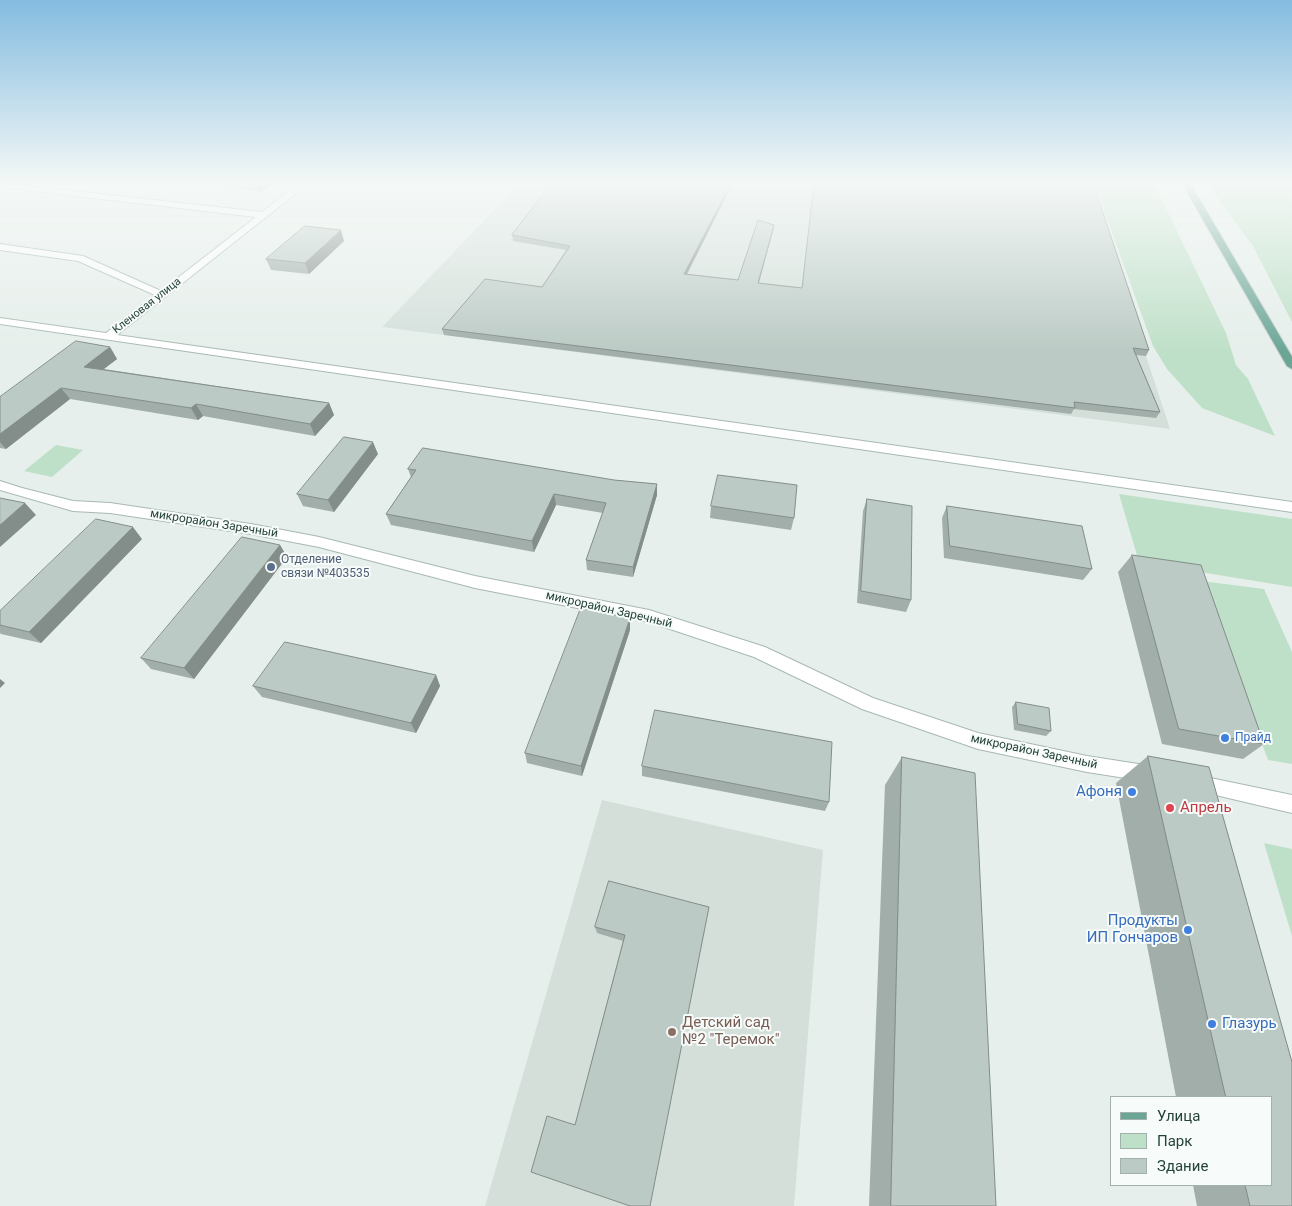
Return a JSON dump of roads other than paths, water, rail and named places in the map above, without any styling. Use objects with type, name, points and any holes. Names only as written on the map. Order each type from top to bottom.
[{"type":"main road","points":[[1219,239],[1292,366]]},
{"type":"street","name":"Кленовая улица","points":[[108,336],[231,239]]},
{"type":"street","points":[[0,247],[80,258],[160,294]]},
{"type":"street","points":[[0,321],[1292,507]]},
{"type":"street","points":[[0,333],[15,323]]},
{"type":"street","name":"микрорайон Заречный","points":[[0,485],[18,492],[73,506],[110,508],[251,528],[318,542],[475,582],[649,616],[760,652],[868,704],[978,741],[1292,804]]},
{"type":"place","name":"Отделение связи №403535","points":[[271,567]]},
{"type":"place","name":"Прайд","points":[[1225,738]]},
{"type":"place","name":"Афоня","points":[[1132,792]]},
{"type":"place","name":"Апрель","points":[[1170,808]]},
{"type":"place","name":"Продукты ИП Гончаров","points":[[1188,930]]},
{"type":"place","name":"Глазурь","points":[[1212,1024]]},
{"type":"place","name":"Детский сад №2 \"Теремок\"","points":[[672,1032]]}]
